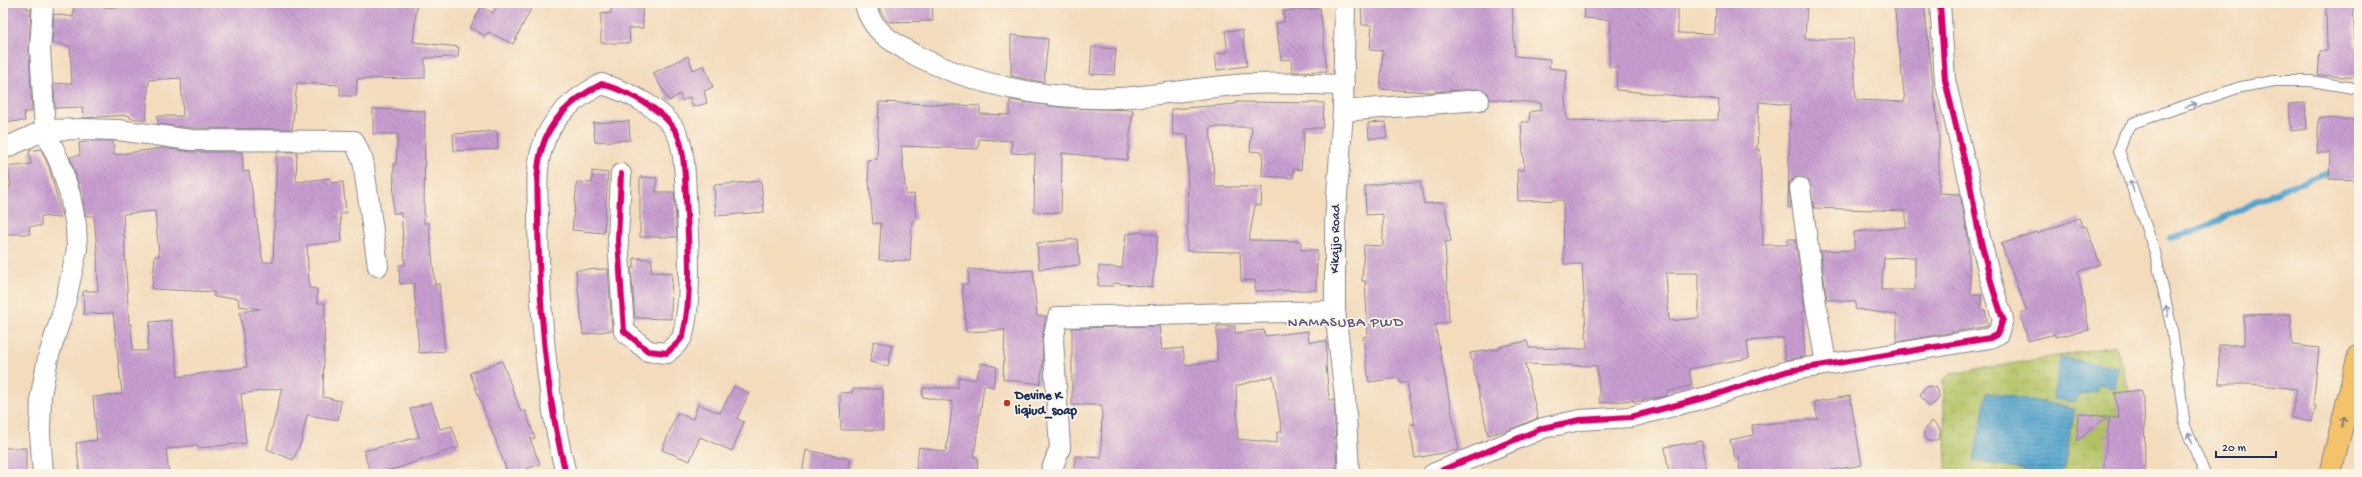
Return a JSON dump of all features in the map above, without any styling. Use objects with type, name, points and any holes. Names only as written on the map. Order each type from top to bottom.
[{"type":"main road","points":[[2330,474],[2359,355]]},
{"type":"street","points":[[43,3],[40,49],[45,130],[60,163],[70,194],[76,226],[77,249],[64,308],[48,358],[41,395],[40,433],[43,474]]},
{"type":"street","points":[[865,3],[867,13],[880,33],[897,45],[965,76],[999,86],[1064,95],[1117,98],[1236,85],[1290,83],[1344,85]]},
{"type":"street","name":"Kikajjo Road","points":[[1345,3],[1343,111],[1335,224],[1335,311],[1345,397],[1349,474]]},
{"type":"street","points":[[1433,474],[1543,428],[1562,423],[1631,417],[1711,396],[1788,371],[1826,363],[1890,356],[1990,338],[1998,334],[2002,326],[2002,310],[1989,273],[1945,80],[1940,3]]},
{"type":"street","points":[[566,474],[555,430],[548,368],[539,246],[538,170],[542,148],[553,125],[578,96],[602,84],[630,93],[661,114],[679,138],[685,185],[687,296],[682,337],[667,353],[648,351],[624,331],[618,240],[620,174]]},
{"type":"street","points":[[1343,111],[1479,100]]},
{"type":"street","points":[[3,149],[45,130],[118,130],[191,140],[354,141],[363,161],[378,266]]},
{"type":"street","points":[[1800,188],[1816,305],[1826,363]]},
{"type":"street","points":[[1050,474],[1060,448],[1053,340],[1058,318],[1335,311]]},
{"type":"lane","points":[[2205,474],[2184,426],[2172,330],[2155,252],[2119,151],[2125,133],[2132,123],[2241,87],[2274,81],[2311,81],[2359,89]]},
{"type":"green space","points":[[2116,346],[2132,396],[2131,474],[1967,474],[1946,469],[1943,380],[1950,374]]},
{"type":"water","points":[[2060,357],[2119,368],[2115,388],[2098,385],[2096,392],[2081,394],[2074,402],[2053,399]]},
{"type":"water","points":[[1987,392],[2075,408],[2063,474],[2044,474],[1974,461]]},
{"type":"building","points":[[8,3],[27,3],[27,9],[31,9],[29,50],[32,112],[24,112],[25,121],[3,122],[3,9],[8,10]]},
{"type":"building","points":[[118,3],[417,3],[413,42],[459,47],[458,57],[425,58],[425,78],[357,79],[356,96],[340,96],[340,85],[297,83],[292,129],[192,128],[158,124],[157,116],[183,116],[181,78],[149,80],[146,120],[130,118],[129,115],[83,118],[82,107],[55,108],[54,84],[72,83],[70,46],[52,43],[54,14],[73,17],[74,5],[119,8]]},
{"type":"building","points":[[498,3],[534,3],[513,44],[488,32],[486,36],[470,28],[481,7],[493,13]]},
{"type":"building","points":[[932,3],[933,21],[888,22],[880,11],[880,4]]},
{"type":"building","points":[[1361,3],[1512,3],[1515,56],[1550,59],[1549,68],[1567,70],[1565,99],[1567,120],[1718,120],[1719,100],[1616,90],[1618,67],[1609,67],[1611,20],[1584,18],[1585,3],[1678,3],[1678,33],[1715,34],[1716,3],[1807,3],[1805,39],[1853,39],[1856,100],[1905,102],[1894,3],[1924,3],[1939,138],[1939,193],[1960,194],[1968,238],[1971,294],[1981,294],[1981,310],[1985,310],[1988,326],[1897,342],[1897,315],[1855,309],[1856,302],[1827,299],[1820,251],[1854,250],[1854,232],[1906,227],[1906,211],[1814,208],[1809,181],[1799,177],[1793,179],[1789,184],[1791,208],[1788,207],[1790,105],[1759,102],[1757,150],[1760,150],[1763,245],[1787,245],[1787,239],[1795,239],[1805,312],[1802,312],[1805,357],[1785,360],[1783,338],[1747,341],[1749,358],[1689,369],[1692,385],[1667,392],[1667,396],[1634,402],[1634,400],[1600,403],[1597,366],[1525,364],[1538,418],[1511,429],[1488,435],[1470,353],[1499,349],[1499,347],[1527,341],[1529,348],[1587,349],[1582,264],[1564,264],[1563,200],[1518,201],[1517,170],[1524,170],[1521,122],[1529,122],[1530,112],[1541,110],[1541,103],[1490,99],[1488,93],[1478,89],[1429,92],[1380,89],[1383,51],[1370,50],[1372,25],[1362,25]],"holes":[[[1915,257],[1915,290],[1881,290],[1884,258]],[[1666,273],[1699,273],[1699,318],[1669,321]]]},
{"type":"building","points":[[2326,3],[2353,3],[2355,47],[2359,47],[2359,78],[2318,75],[2320,51],[2327,51]]},
{"type":"building","points":[[611,6],[642,6],[643,28],[629,28],[630,43],[601,43],[601,14],[611,13]]},
{"type":"building","points":[[1320,8],[1327,71],[1292,72],[1291,59],[1281,60],[1276,23],[1284,22],[1283,11]]},
{"type":"building","points":[[1242,30],[1247,66],[1217,70],[1215,54],[1228,52],[1225,31]]},
{"type":"building","points":[[1011,35],[1048,39],[1044,82],[1011,76]]},
{"type":"building","points":[[1092,47],[1116,49],[1114,75],[1090,74]]},
{"type":"building","points":[[688,56],[693,70],[704,65],[713,87],[704,91],[707,103],[693,107],[690,97],[682,101],[680,94],[669,101],[653,73]]},
{"type":"building","points":[[1010,100],[1066,108],[1133,110],[1127,160],[1062,153],[1061,213],[1034,212],[1035,154],[1011,153],[1012,141],[979,139],[978,149],[901,146],[906,195],[914,194],[916,220],[912,221],[910,261],[879,260],[881,223],[873,224],[867,160],[877,159],[879,102],[980,106],[980,114],[1010,115]]},
{"type":"building","points":[[1236,102],[1324,103],[1323,128],[1304,128],[1301,170],[1294,169],[1293,178],[1262,176],[1263,152],[1250,151],[1252,127],[1210,127],[1215,187],[1262,187],[1261,206],[1255,205],[1249,240],[1301,241],[1301,250],[1317,250],[1316,290],[1255,291],[1255,280],[1241,281],[1240,252],[1187,251],[1188,135],[1173,134],[1171,109],[1236,104]]},
{"type":"building","points":[[2305,103],[2307,129],[2291,131],[2289,104]]},
{"type":"building","points":[[373,109],[425,111],[424,223],[429,223],[435,285],[439,284],[445,351],[419,353],[414,283],[400,284],[399,265],[405,265],[401,213],[393,213],[394,164],[396,164],[398,134],[373,134]]},
{"type":"building","points":[[2319,118],[2359,120],[2359,180],[2329,179],[2330,153],[2317,153]]},
{"type":"building","points":[[629,121],[630,140],[595,142],[593,123]]},
{"type":"building","points":[[1386,122],[1387,138],[1369,138],[1368,123]]},
{"type":"building","points":[[497,131],[498,149],[454,151],[453,134]]},
{"type":"building","points":[[113,141],[114,155],[162,148],[191,152],[242,152],[243,172],[249,171],[263,262],[273,262],[277,152],[297,152],[296,182],[330,178],[331,183],[343,182],[346,213],[340,214],[342,242],[307,245],[309,288],[317,289],[317,303],[325,303],[323,397],[341,401],[338,420],[307,415],[301,442],[293,460],[267,449],[282,388],[241,394],[246,443],[198,448],[197,445],[166,449],[169,474],[80,474],[76,443],[97,440],[93,397],[122,394],[113,313],[84,314],[83,291],[98,291],[97,249],[94,216],[86,216],[81,192],[70,157],[80,155],[79,143]],"holes":[[[155,211],[159,256],[155,256],[152,289],[214,292],[214,297],[238,298],[239,306],[260,309],[240,312],[247,367],[178,377],[171,320],[150,322],[147,351],[133,351],[131,324],[129,325],[123,214]]]},
{"type":"building","points":[[41,149],[49,167],[62,216],[58,218],[41,216],[41,226],[29,226],[30,234],[3,234],[3,189],[9,189],[8,186],[11,186],[8,167],[31,164],[29,151]]},
{"type":"building","points":[[592,171],[608,173],[604,233],[572,230],[577,182],[592,183]]},
{"type":"building","points":[[640,177],[657,178],[656,192],[674,192],[677,237],[640,237]]},
{"type":"building","points":[[761,181],[764,212],[716,216],[714,185]]},
{"type":"building","points":[[1392,182],[1420,182],[1424,204],[1444,202],[1451,241],[1445,242],[1449,322],[1435,325],[1459,450],[1415,458],[1409,425],[1415,424],[1407,382],[1400,383],[1399,378],[1369,382],[1363,337],[1368,336],[1365,281],[1362,281],[1364,245],[1383,246],[1383,214],[1366,215],[1365,186]]},
{"type":"building","points":[[2079,218],[2083,227],[2086,226],[2100,264],[2078,272],[2089,330],[2055,337],[2055,334],[2028,341],[2020,313],[2027,311],[2001,244],[2036,232],[2037,234]]},
{"type":"building","points":[[1140,232],[1158,235],[1152,287],[1113,283],[1113,286],[1098,286],[1099,266],[1122,268],[1126,234]]},
{"type":"building","points":[[1077,239],[1080,265],[1039,269],[1037,243]]},
{"type":"building","points":[[634,258],[652,259],[651,272],[672,273],[671,319],[635,318],[631,268],[634,268]]},
{"type":"building","points":[[608,269],[612,330],[583,335],[576,270]]},
{"type":"building","points":[[969,269],[1008,272],[1033,270],[1037,316],[1046,316],[1042,338],[1043,363],[1040,384],[1003,379],[1005,330],[966,332],[962,284],[968,284]]},
{"type":"building","points":[[2291,314],[2292,345],[2319,348],[2313,406],[2316,406],[2312,422],[2291,418],[2297,389],[2252,384],[2219,384],[2219,345],[2244,345],[2244,315]]},
{"type":"building","points":[[1159,326],[1162,350],[1183,348],[1185,365],[1217,362],[1217,326],[1235,326],[1235,333],[1264,330],[1265,336],[1308,331],[1309,342],[1327,341],[1326,364],[1329,400],[1334,400],[1337,468],[1334,468],[1334,474],[1207,474],[1207,470],[1171,468],[1170,474],[1074,474],[1076,456],[1101,458],[1102,405],[1072,405],[1072,328]],"holes":[[[1273,376],[1282,432],[1277,432],[1277,443],[1238,439],[1236,386]]]},
{"type":"building","points":[[874,341],[892,345],[888,366],[870,362]]},
{"type":"building","points":[[502,361],[521,412],[525,410],[535,438],[530,439],[540,464],[513,474],[508,474],[470,373]]},
{"type":"building","points":[[981,363],[997,367],[993,387],[984,385],[974,457],[978,458],[977,474],[915,474],[919,447],[946,452],[953,402],[922,397],[923,388],[958,388],[959,377],[976,380]]},
{"type":"building","points":[[734,386],[749,393],[737,419],[744,422],[732,451],[700,437],[690,461],[662,450],[677,413],[693,419],[698,404],[720,413]]},
{"type":"building","points":[[1930,386],[1936,388],[1939,397],[1936,402],[1929,407],[1920,395],[1924,388]]},
{"type":"building","points":[[853,389],[883,389],[883,430],[841,430],[840,393],[853,392]]},
{"type":"building","points":[[2141,390],[2144,399],[2145,474],[2103,474],[2109,417],[2119,418],[2115,393]]},
{"type":"building","points":[[1850,396],[1862,465],[1816,473],[1740,474],[1739,457],[1735,458],[1730,440],[1753,435],[1752,425],[1818,419],[1814,402]]},
{"type":"building","points":[[431,402],[440,429],[452,426],[459,447],[398,468],[370,474],[364,451],[419,437],[410,409]]},
{"type":"building","points":[[2078,413],[2107,417],[2077,441]]},
{"type":"building","points":[[1931,421],[1938,426],[1941,432],[1938,439],[1932,442],[1927,440],[1923,433]]},
{"type":"building","points":[[1702,441],[1707,474],[1669,474],[1665,447]]},
{"type":"building","points":[[4,448],[26,448],[26,474],[4,474]]},
{"type":"building","points":[[806,450],[851,459],[848,474],[802,474]]},
{"type":"waterway","points":[[2170,238],[2200,229],[2285,188],[2329,172]]},
{"type":"cycle path","points":[[1433,474],[1543,428],[1580,420],[1631,417],[1711,396],[1788,371],[1990,338],[1998,334],[2003,319],[1993,289],[1979,234],[1970,184],[1945,80],[1940,3]]},
{"type":"cycle path","points":[[566,474],[553,412],[544,347],[540,282],[537,183],[538,165],[546,137],[558,118],[573,102],[602,84],[635,97],[657,111],[674,128],[681,145],[688,230],[688,302],[682,338],[667,353],[648,351],[624,331],[618,240],[621,174]]},
{"type":"place","name":"Devine K liqiud_soap","points":[[1007,403]]},
{"type":"district","name":"NAMASUBA PWD","points":[[1346,323]]}]
